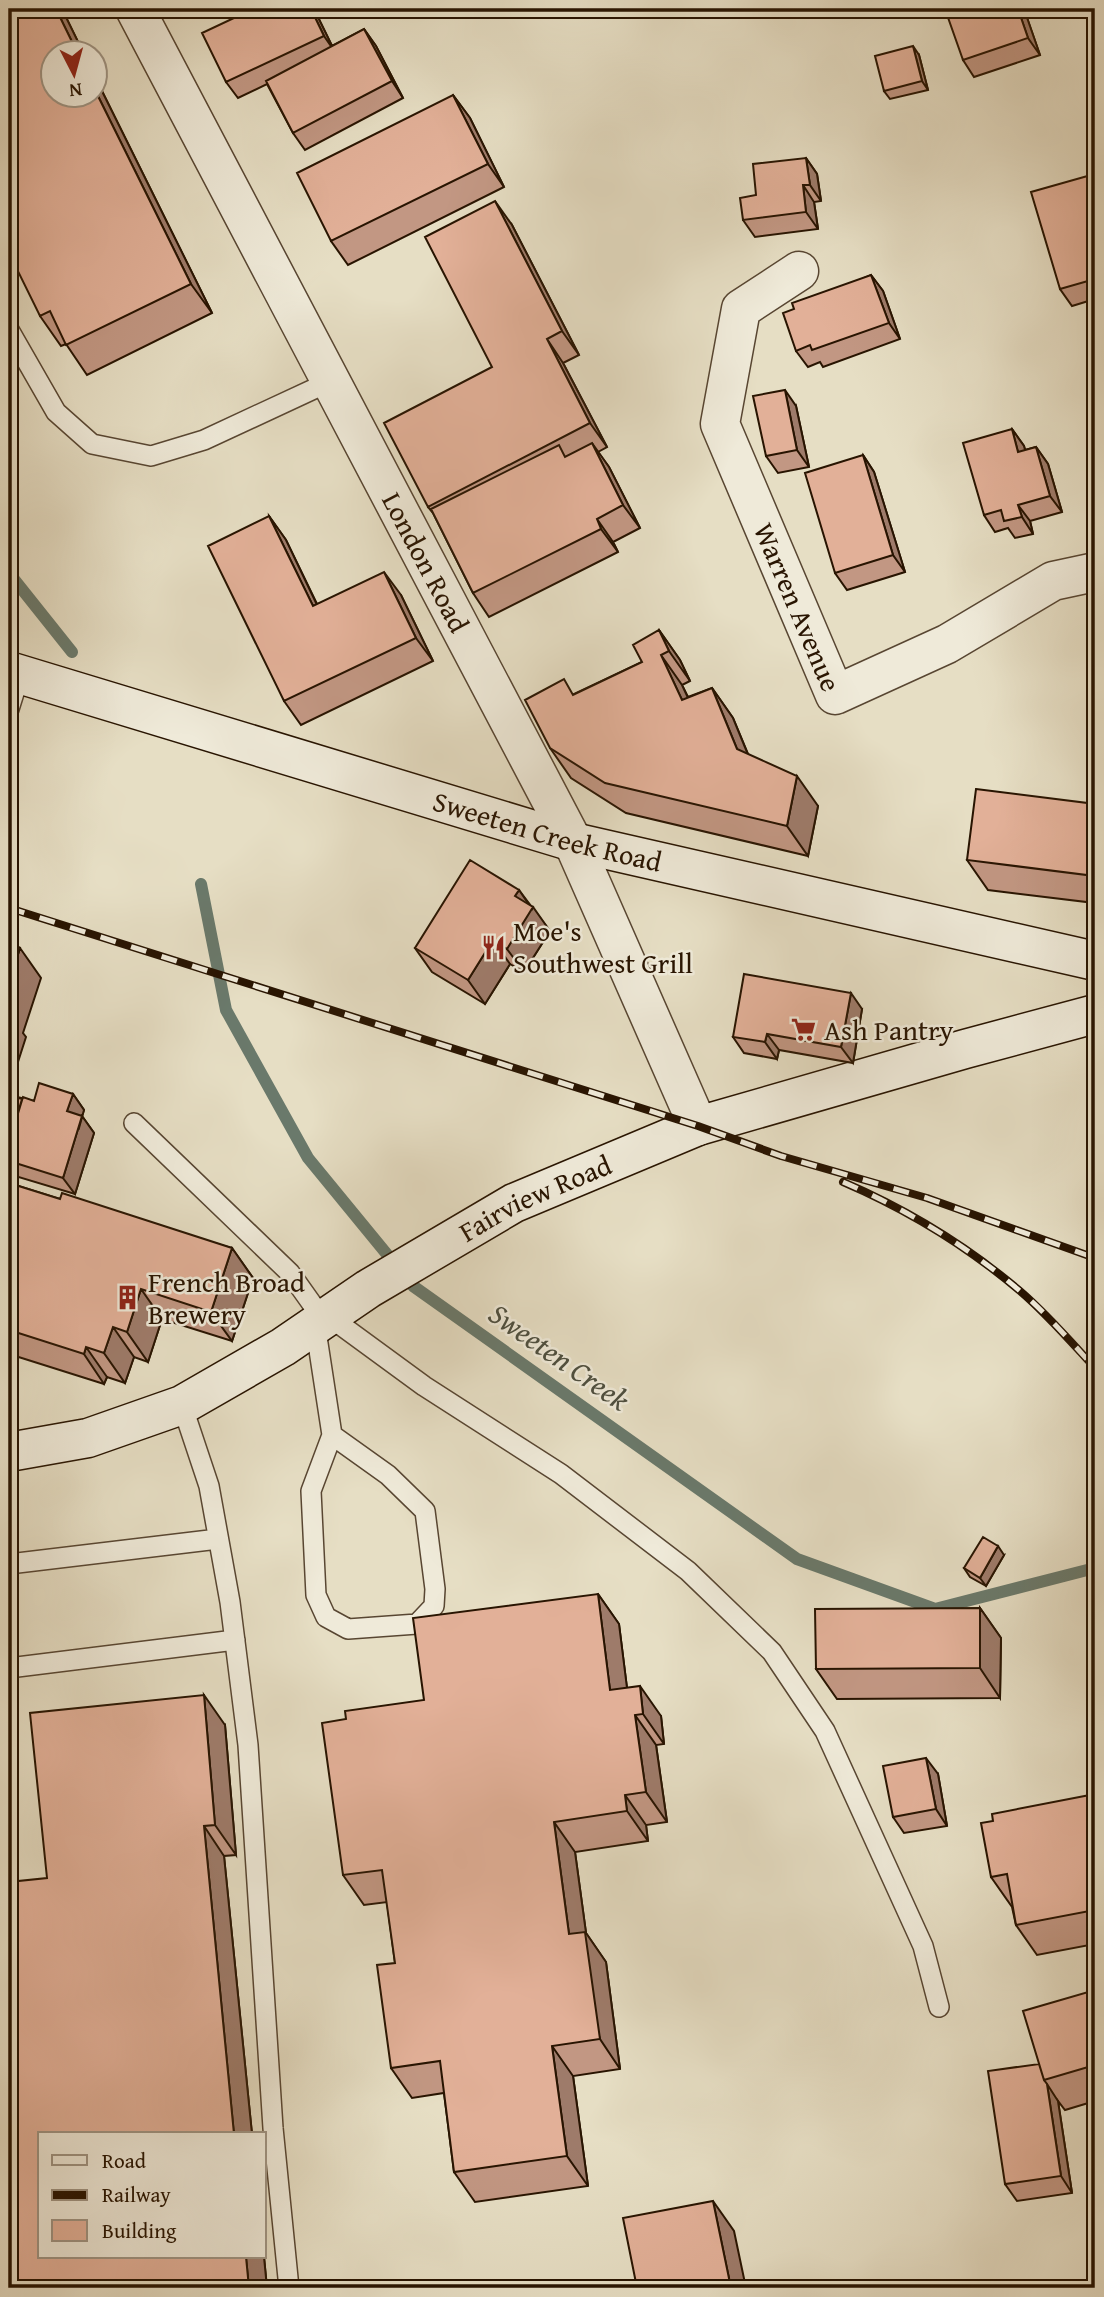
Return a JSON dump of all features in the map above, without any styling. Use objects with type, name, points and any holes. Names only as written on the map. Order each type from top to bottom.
[{"type":"main road","name":"London Road","points":[[135,9],[573,842],[698,1126]]},
{"type":"main road","name":"Warren Avenue","points":[[799,271],[741,309],[720,424],[835,695],[947,644],[1053,581],[1095,572]]},
{"type":"main road","name":"Sweeten Creek Road","points":[[12,685],[573,842],[1095,961]]},
{"type":"main road","name":"Fairview Road","points":[[9,1452],[88,1438],[182,1405],[282,1347],[368,1289],[513,1203],[698,1126],[1095,1014]]},
{"type":"lane","points":[[9,330],[56,412],[92,444],[150,456],[204,440],[331,381]]},
{"type":"lane","points":[[134,1123],[290,1273],[321,1319],[561,1474],[688,1571],[772,1652],[825,1731],[923,1946],[939,2007]]},
{"type":"lane","points":[[321,1319],[332,1435],[310,1491],[316,1595],[326,1617],[348,1629],[417,1624],[434,1606],[435,1589],[425,1511],[388,1475],[332,1435]]},
{"type":"lane","points":[[182,1405],[209,1486],[235,1640],[248,1745],[273,2128],[289,2288]]},
{"type":"lane","points":[[9,1564],[218,1539]]},
{"type":"lane","points":[[9,1668],[235,1640]]},
{"type":"building","points":[[9,9],[56,9],[70,38],[38,38],[38,108],[104,108],[191,284],[66,345],[50,311],[40,316],[9,253]]},
{"type":"building","points":[[253,9],[311,9],[324,36],[226,82],[202,33]]},
{"type":"building","points":[[945,9],[1018,9],[1028,38],[963,60]]},
{"type":"building","points":[[364,29],[392,81],[293,133],[266,81]]},
{"type":"building","points":[[913,46],[922,81],[884,91],[875,56]]},
{"type":"building","points":[[453,95],[488,164],[331,241],[297,173]]},
{"type":"building","points":[[806,158],[810,185],[803,185],[806,212],[743,220],[740,198],[756,195],[753,164]]},
{"type":"building","points":[[1091,175],[1095,190],[1095,279],[1060,289],[1031,192]]},
{"type":"building","points":[[495,201],[562,331],[547,339],[590,423],[428,507],[384,423],[492,367],[425,237]]},
{"type":"building","points":[[871,275],[889,323],[812,350],[810,345],[796,351],[783,313],[794,309],[792,303]]},
{"type":"building","points":[[785,390],[797,450],[766,456],[753,396]]},
{"type":"building","points":[[1012,429],[1018,452],[1036,447],[1050,496],[1018,505],[1022,517],[1004,521],[1001,510],[984,515],[963,443]]},
{"type":"building","points":[[592,443],[623,505],[597,519],[601,529],[473,593],[431,509],[559,445],[565,457]]},
{"type":"building","points":[[863,455],[893,555],[835,573],[805,473]]},
{"type":"building","points":[[269,516],[313,606],[384,572],[416,638],[284,701],[208,546]]},
{"type":"building","points":[[659,630],[669,651],[661,655],[682,700],[712,688],[737,749],[797,776],[787,826],[605,783],[550,748],[525,700],[564,679],[573,695],[642,662],[633,645]]},
{"type":"building","points":[[976,789],[1095,804],[1095,876],[967,860]]},
{"type":"building","points":[[470,860],[519,890],[515,896],[533,907],[507,949],[493,940],[468,980],[415,948]]},
{"type":"building","points":[[9,945],[20,948],[9,983]]},
{"type":"building","name":"Ash Pantry","points":[[744,974],[851,993],[841,1047],[767,1034],[765,1042],[733,1037]]},
{"type":"building","points":[[39,1083],[73,1094],[67,1111],[82,1116],[63,1178],[9,1161],[9,1143],[23,1097],[34,1101]]},
{"type":"building","points":[[9,1095],[22,1099],[9,1143]]},
{"type":"building","name":"French Broad Brewery","points":[[9,1183],[60,1199],[62,1193],[232,1248],[211,1312],[141,1289],[127,1332],[113,1327],[104,1353],[86,1347],[84,1354],[9,1330]]},
{"type":"building","points":[[983,1537],[998,1546],[980,1578],[964,1568]]},
{"type":"building","points":[[598,1594],[610,1690],[640,1686],[643,1714],[635,1715],[646,1792],[625,1795],[627,1811],[554,1822],[569,1934],[585,1932],[600,2039],[552,2046],[567,2156],[454,2172],[440,2061],[391,2068],[377,1965],[395,1963],[382,1870],[343,1875],[322,1723],[346,1719],[345,1711],[424,1700],[413,1618]]},
{"type":"building","points":[[980,1608],[980,1668],[816,1669],[815,1609]]},
{"type":"building","points":[[204,1695],[215,1825],[204,1826],[234,2132],[38,2132],[38,2258],[246,2258],[249,2288],[9,2288],[9,1882],[47,1878],[30,1713]]},
{"type":"building","points":[[926,1758],[936,1809],[893,1817],[883,1766]]},
{"type":"building","points":[[1095,1794],[1095,1910],[1016,1925],[1007,1874],[991,1877],[981,1823],[993,1821],[992,1814]]},
{"type":"building","points":[[1095,1990],[1095,2065],[1044,2080],[1023,2011]]},
{"type":"building","points":[[1039,2064],[1047,2084],[1061,2176],[1005,2184],[988,2071]]},
{"type":"building","points":[[713,2201],[731,2288],[637,2288],[623,2218]]},
{"type":"waterway","name":"Sweeten Creek","points":[[9,573],[72,652]]},
{"type":"waterway","name":"Sweeten Creek","points":[[201,884],[226,1010],[308,1158],[413,1286],[797,1559],[935,1609],[1095,1568]]},
{"type":"railway","points":[[9,908],[698,1126],[781,1156],[927,1198],[1095,1258]]},
{"type":"railway","points":[[843,1182],[913,1216],[979,1259],[1030,1300],[1095,1368]]},
{"type":"railway","points":[[1091,2288],[1095,2283]]},
{"type":"place","name":"Moe's Southwest Grill","points":[[493,947]]},
{"type":"place","name":"Ash Pantry","points":[[804,1030]]},
{"type":"place","name":"French Broad Brewery","points":[[128,1298]]}]
